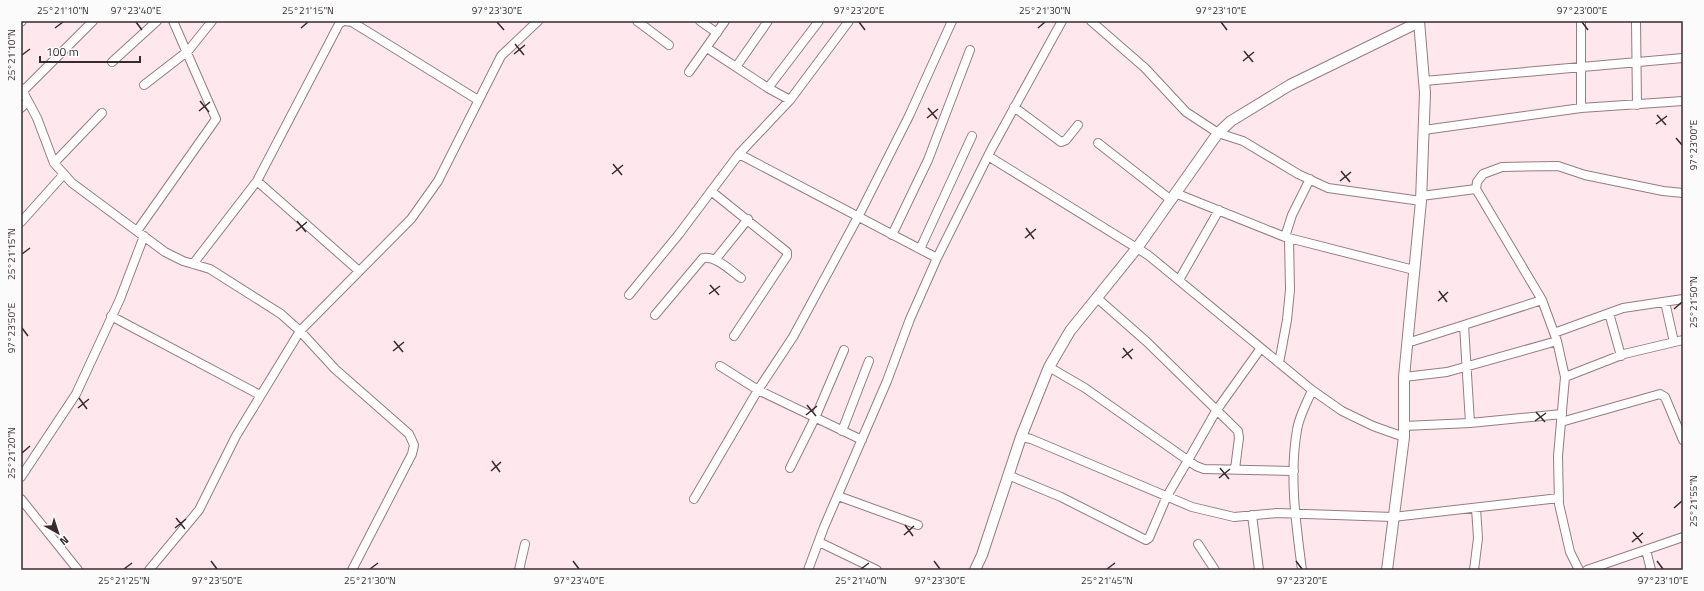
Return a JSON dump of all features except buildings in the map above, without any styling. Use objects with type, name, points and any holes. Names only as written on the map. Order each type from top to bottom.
[{"type":"street","points":[[93,21],[22,90],[38,118],[54,163],[72,183],[165,252],[192,264],[210,269],[281,314],[300,331],[335,369],[409,434],[414,445],[405,467],[352,570]]},
{"type":"street","points":[[112,62],[157,21]]},
{"type":"street","points":[[21,477],[76,394],[120,299],[140,234],[216,119],[174,21]]},
{"type":"street","points":[[144,85],[188,51],[212,21]]},
{"type":"street","points":[[192,264],[257,181],[339,24],[344,21],[352,22],[478,100]]},
{"type":"street","points":[[149,570],[199,510],[236,436],[300,331],[411,219],[433,187],[501,56],[538,21]]},
{"type":"street","points":[[637,21],[669,45]]},
{"type":"street","points":[[700,21],[717,33]]},
{"type":"street","points":[[689,72],[725,21]]},
{"type":"street","points":[[736,66],[768,21]]},
{"type":"street","points":[[768,88],[820,21]]},
{"type":"street","points":[[629,295],[676,239],[739,154],[790,100],[848,21]]},
{"type":"street","points":[[694,499],[758,390],[793,337],[858,217],[912,110],[952,21]]},
{"type":"street","points":[[808,570],[887,381],[910,319],[937,258],[988,156],[1062,21]]},
{"type":"street","points":[[1091,21],[1145,68],[1186,112],[1218,133],[1243,141],[1310,180],[1328,188],[1421,198],[1476,189]]},
{"type":"street","points":[[975,570],[982,555],[1021,437],[1050,367],[1070,331],[1137,248],[1218,133],[1231,121],[1290,85],[1419,21],[1424,80],[1424,130],[1421,198],[1404,377],[1404,437],[1387,570]]},
{"type":"street","points":[[1580,108],[1581,21]]},
{"type":"street","points":[[1636,21],[1638,104]]},
{"type":"street","points":[[707,48],[768,88],[790,100]]},
{"type":"street","points":[[892,235],[928,160],[970,50]]},
{"type":"street","points":[[1424,80],[1580,68],[1683,58]]},
{"type":"street","points":[[21,108],[28,101]]},
{"type":"street","points":[[1424,130],[1580,108],[1683,101]]},
{"type":"street","points":[[1014,107],[1061,142],[1066,140],[1078,126]]},
{"type":"street","points":[[54,163],[102,113]]},
{"type":"street","points":[[920,249],[972,136]]},
{"type":"street","points":[[1098,142],[1173,196],[1219,210],[1287,237],[1414,270]]},
{"type":"street","points":[[739,154],[937,258]]},
{"type":"street","points":[[988,156],[1137,248],[1179,280],[1312,390],[1342,411],[1373,426],[1404,437]]},
{"type":"street","points":[[1579,570],[1570,552],[1559,498],[1558,456],[1565,376],[1555,337],[1542,300],[1476,189],[1477,182],[1483,174],[1502,167],[1558,166],[1585,175],[1663,191],[1683,193]]},
{"type":"street","points":[[21,222],[64,174]]},
{"type":"street","points":[[1279,362],[1287,320],[1290,290],[1287,237],[1297,204],[1310,180]]},
{"type":"street","points":[[257,181],[359,271]]},
{"type":"street","points":[[712,191],[785,249],[787,256],[734,336]]},
{"type":"street","points":[[1179,280],[1219,210]]},
{"type":"street","points":[[715,260],[748,219]]},
{"type":"street","points":[[655,315],[703,258],[707,256],[741,278]]},
{"type":"street","points":[[1097,298],[1147,342],[1238,431],[1239,438],[1236,470]]},
{"type":"street","points":[[1404,377],[1447,372],[1468,366],[1555,337],[1623,308],[1683,299]]},
{"type":"street","points":[[1407,343],[1542,300]]},
{"type":"street","points":[[1665,302],[1674,342]]},
{"type":"street","points":[[1609,313],[1621,356]]},
{"type":"street","points":[[111,316],[260,395]]},
{"type":"street","points":[[1464,325],[1468,366],[1470,423]]},
{"type":"street","points":[[1565,376],[1621,356],[1683,340]]},
{"type":"street","points":[[1008,475],[1061,497],[1146,540],[1149,538],[1167,496],[1216,411],[1261,348]]},
{"type":"street","points":[[790,468],[815,418],[844,350]]},
{"type":"street","points":[[842,431],[869,361]]},
{"type":"street","points":[[720,366],[758,390],[862,440]]},
{"type":"street","points":[[1050,367],[1085,388],[1187,462],[1204,469],[1294,471]]},
{"type":"street","points":[[1302,570],[1295,513],[1294,471],[1297,430],[1301,415],[1312,390]]},
{"type":"street","points":[[1404,426],[1562,418],[1660,394],[1665,397],[1683,440]]},
{"type":"street","points":[[1021,437],[1031,439],[1192,507],[1234,517],[1277,513],[1393,517],[1559,498]]},
{"type":"street","points":[[838,496],[918,525]]},
{"type":"street","points":[[21,499],[78,570]]},
{"type":"street","points":[[1474,570],[1478,538],[1476,508]]},
{"type":"street","points":[[1252,515],[1259,570]]},
{"type":"street","points":[[1587,570],[1683,537]]},
{"type":"street","points":[[819,542],[878,570]]},
{"type":"street","points":[[518,570],[525,544]]},
{"type":"street","points":[[1198,544],[1215,570]]},
{"type":"street","points":[[1646,550],[1651,570]]}]
